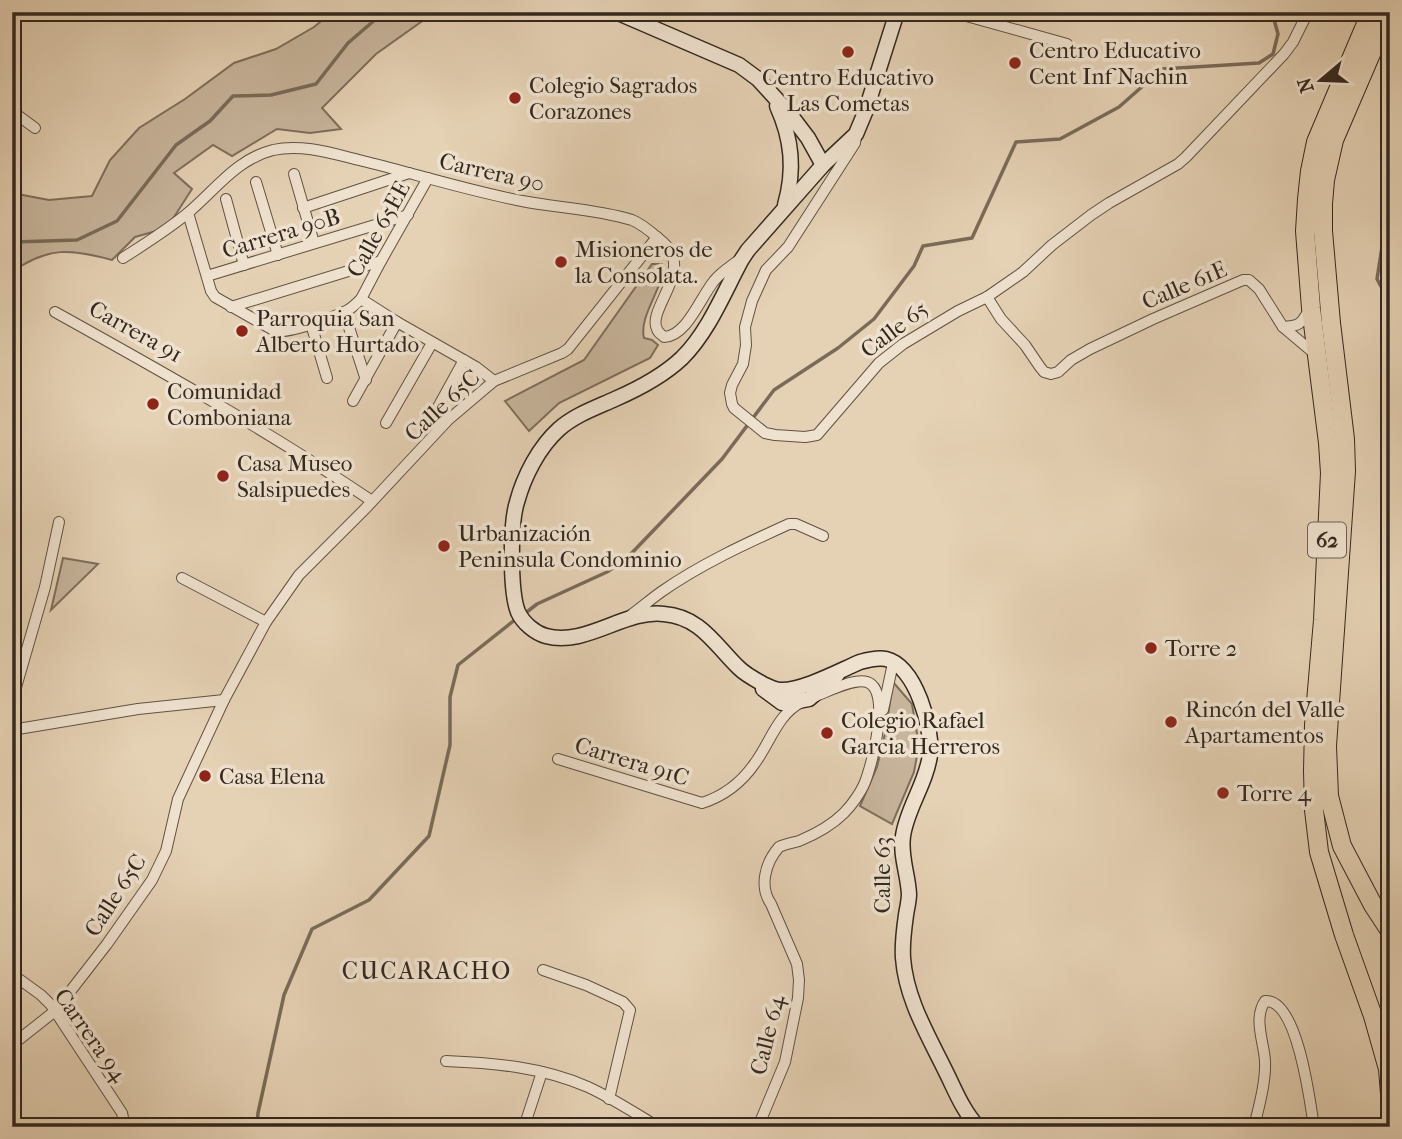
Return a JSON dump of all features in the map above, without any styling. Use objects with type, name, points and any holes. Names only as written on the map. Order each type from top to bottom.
[{"type":"highway","name":"62","points":[[1371,12],[1316,142],[1308,184],[1305,231],[1330,473],[1323,620],[1313,744],[1314,810],[1319,852],[1373,1016],[1388,1069],[1390,1094]]},
{"type":"highway","name":"62","points":[[1389,12],[1334,140],[1325,180],[1323,231],[1346,471],[1328,746],[1329,796],[1342,846],[1390,931]]},
{"type":"highway","points":[[1388,1069],[1390,1029]]},
{"type":"main road","points":[[616,12],[739,65],[758,79],[808,138],[823,165]]},
{"type":"main road","name":"Calle 65","points":[[622,621],[578,636],[559,637],[541,634],[522,619],[516,603],[513,555],[514,510],[520,492],[533,464],[552,436],[572,420],[646,384],[671,368],[704,332],[742,259],[823,165],[856,134],[897,12]]},
{"type":"main road","points":[[768,89],[783,119],[791,151],[791,180],[784,209]]},
{"type":"main road","points":[[622,621],[652,614],[664,614],[690,621],[712,637],[740,670],[777,690],[796,689],[870,660],[883,659],[893,663]]},
{"type":"main road","name":"Calle 63","points":[[893,663],[901,669],[916,691],[923,708],[930,746],[925,777],[903,834],[903,858],[909,895],[903,948],[906,978],[922,1024],[964,1108],[978,1127]]},
{"type":"main road","points":[[749,676],[782,703],[808,699],[843,670]]},
{"type":"street","points":[[952,12],[1067,44]]},
{"type":"street","name":"Calle 65","points":[[856,134],[855,143],[818,202],[788,247],[766,270],[752,301],[745,327],[743,364],[732,385],[732,404],[761,430],[775,435],[805,438],[817,435],[879,363],[890,354],[935,324],[987,297],[1023,272],[1091,215],[1186,157],[1284,54],[1308,12]]},
{"type":"street","points":[[12,111],[35,128]]},
{"type":"street","name":"Carrera 90","points":[[124,258],[188,213],[243,163],[276,149],[295,148],[315,150],[521,201],[636,222],[670,249],[674,263],[672,278],[656,320],[656,328],[664,337],[673,336],[681,330],[712,283],[722,272],[742,259]]},
{"type":"street","points":[[303,208],[411,173]]},
{"type":"street","points":[[294,174],[314,243]]},
{"type":"street","name":"Calle 65EE","points":[[361,299],[428,178]]},
{"type":"street","points":[[256,182],[278,255]]},
{"type":"street","points":[[226,199],[244,265]]},
{"type":"street","points":[[188,213],[213,294],[231,307],[279,332],[286,332],[344,312],[361,299],[484,372],[494,381]]},
{"type":"street","name":"Carrera 90B","points":[[207,276],[408,215]]},
{"type":"street","name":"Calle 65C","points":[[12,1045],[55,1011],[152,880],[166,851],[178,799],[224,700],[266,622],[299,575],[448,420],[494,381],[562,354],[568,349],[657,237]]},
{"type":"street","points":[[231,307],[381,261]]},
{"type":"street","name":"Calle 61E","points":[[987,297],[1001,319],[1025,345],[1044,372],[1051,373],[1058,372],[1071,360],[1090,349],[1242,280],[1250,280],[1259,289],[1283,327]]},
{"type":"street","points":[[1283,327],[1295,327],[1302,323],[1311,308]]},
{"type":"street","name":"Carrera 91","points":[[55,312],[310,459],[372,501]]},
{"type":"street","points":[[344,312],[366,380]]},
{"type":"street","points":[[354,401],[397,322]]},
{"type":"street","points":[[311,324],[327,378]]},
{"type":"street","points":[[1283,327],[1316,355]]},
{"type":"street","points":[[386,423],[432,342]]},
{"type":"street","points":[[431,420],[464,360]]},
{"type":"street","points":[[12,701],[59,522]]},
{"type":"street","points":[[622,621],[705,565],[789,524],[796,524],[823,536]]},
{"type":"street","points":[[182,578],[266,622]]},
{"type":"street","points":[[878,730],[893,663]]},
{"type":"street","name":"Calle 64","points":[[758,1127],[785,1062],[799,980],[797,964],[765,895],[767,870],[779,848],[821,831],[846,811],[863,786],[872,762],[878,730],[879,695],[870,682],[857,681],[808,699]]},
{"type":"street","points":[[764,690],[782,719],[808,699]]},
{"type":"street","points":[[12,730],[138,709],[224,700]]},
{"type":"street","name":"Carrera 91C","points":[[558,759],[702,803],[723,794],[742,779],[755,765],[782,719]]},
{"type":"street","points":[[542,970],[586,985],[623,1002],[630,1010],[609,1099]]},
{"type":"street","name":"Carrera 94","points":[[12,974],[41,995],[55,1011],[122,1113],[125,1127]]},
{"type":"street","points":[[1254,1127],[1265,1063],[1259,1012],[1265,1001],[1279,1005],[1291,1026],[1300,1052],[1314,1127]]},
{"type":"street","points":[[446,1061],[497,1063],[542,1072],[589,1088],[658,1127]]},
{"type":"street","points":[[524,1127],[542,1072]]},
{"type":"shaded area","points":[[332,12],[435,12],[376,54],[322,108],[341,129],[310,133],[277,129],[232,156],[213,145],[174,173],[192,189],[167,228],[135,237],[112,260],[60,252],[37,258],[12,272],[12,193],[49,200],[92,196],[110,160],[139,128],[234,63],[276,49],[314,27]]},
{"type":"shaded area","points":[[652,264],[662,264],[662,272],[643,329],[644,338],[658,345],[650,358],[559,403],[529,431],[505,401],[584,360]]},
{"type":"shaded area","points":[[63,558],[98,564],[51,610]]},
{"type":"shaded area","points":[[893,682],[912,704],[919,745],[914,772],[892,824],[860,806],[877,767]]},
{"type":"waterway","points":[[12,245],[14,242],[77,240],[117,221],[176,145],[210,121],[233,96],[271,95],[316,84],[348,43],[384,12]]},
{"type":"waterway","points":[[523,615],[537,604],[607,572],[627,558],[722,459],[774,390],[838,348],[874,319],[914,266],[923,246],[972,238],[1016,142],[1060,139],[1119,107],[1162,69],[1259,63],[1273,54],[1278,34],[1272,12]]},
{"type":"waterway","points":[[1390,116],[1385,158],[1387,215],[1377,279],[1390,303]]},
{"type":"waterway","points":[[257,1127],[284,995],[312,929],[369,900],[429,836],[450,745],[450,697],[458,665],[516,619]]},
{"type":"place","name":"Centro Educativo Las Cometas","points":[[848,52]]},
{"type":"place","name":"Centro Educativo Cent Inf Nachin","points":[[1015,63]]},
{"type":"place","name":"Colegio Sagrados Corazones","points":[[515,98]]},
{"type":"place","name":"Misioneros de la Consolata.","points":[[561,262]]},
{"type":"place","name":"Parroquia San Alberto Hurtado","points":[[242,331]]},
{"type":"place","name":"Comunidad Comboniana","points":[[153,404]]},
{"type":"place","name":"Casa Museo Salsipuedes","points":[[223,476]]},
{"type":"place","name":"Urbanización Peninsula Condominio","points":[[444,546]]},
{"type":"place","name":"Torre 2","points":[[1151,648]]},
{"type":"place","name":"Rincón del Valle Apartamentos","points":[[1171,722]]},
{"type":"place","name":"Colegio Rafael Garcia Herreros","points":[[827,733]]},
{"type":"place","name":"Casa Elena","points":[[205,776]]},
{"type":"place","name":"Torre 4","points":[[1223,793]]},
{"type":"district","name":"CUCARACHO","points":[[427,971]]}]
